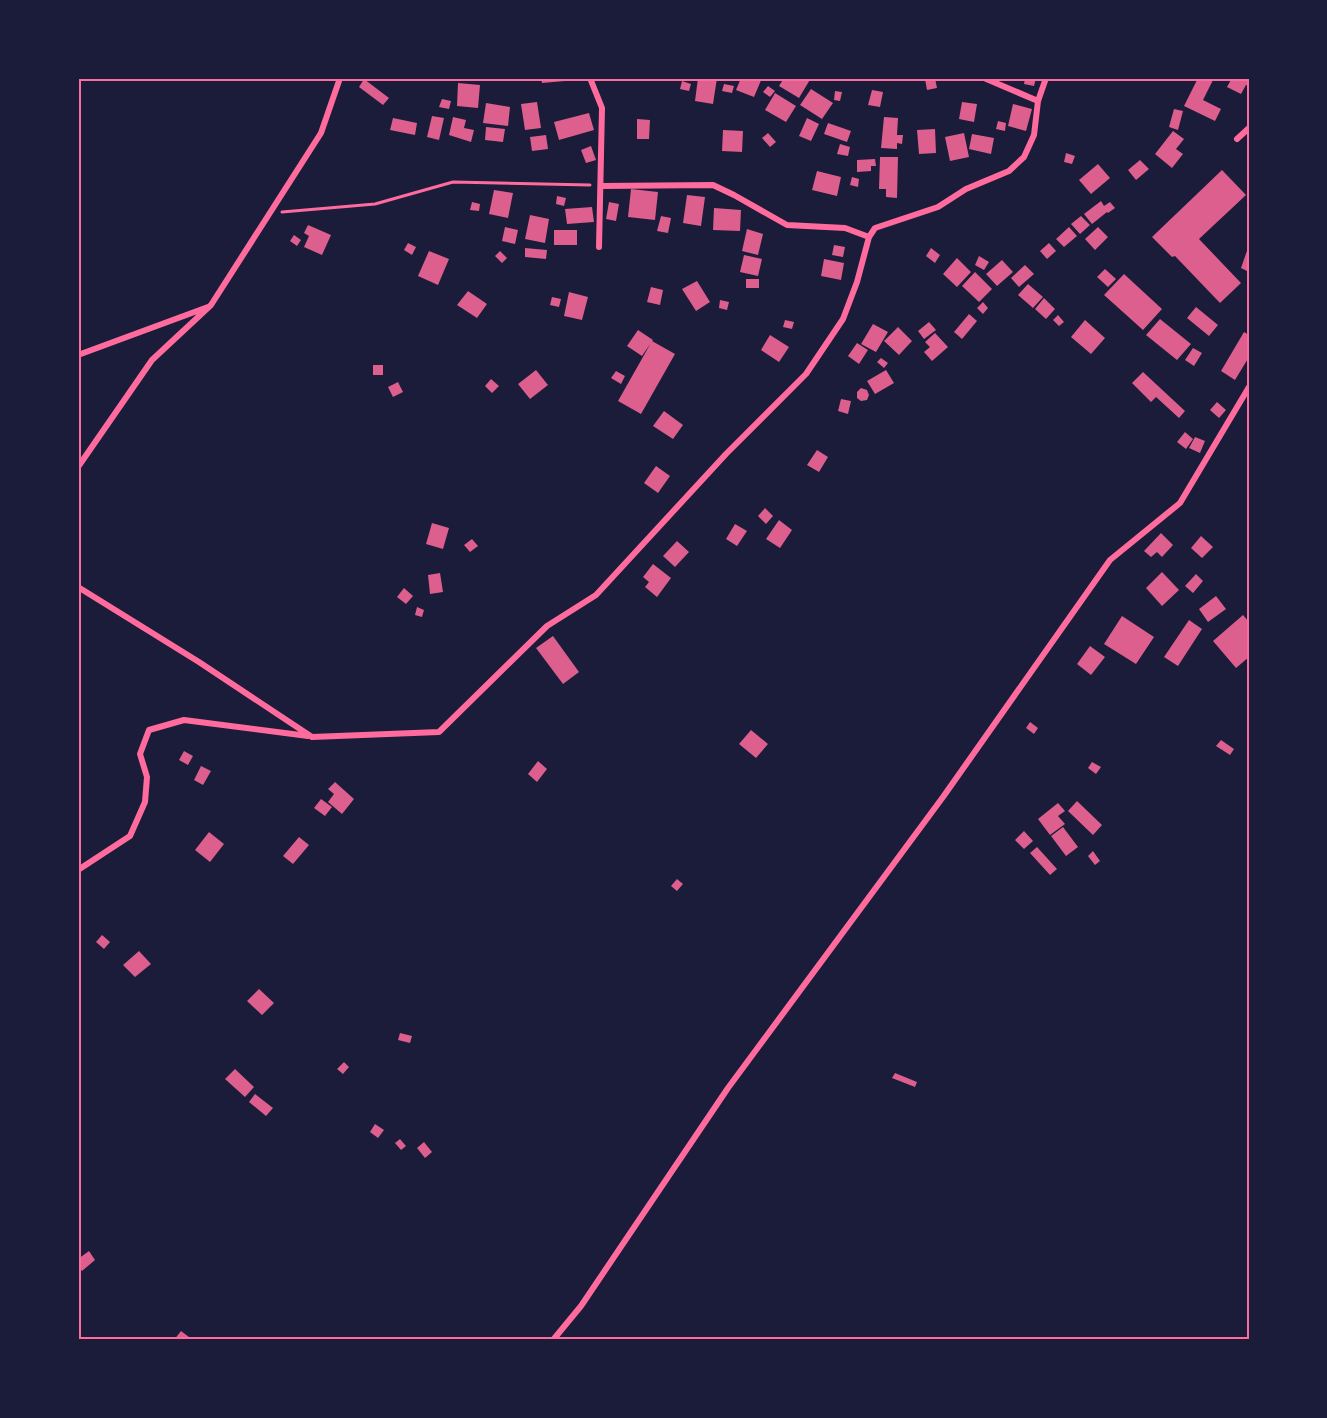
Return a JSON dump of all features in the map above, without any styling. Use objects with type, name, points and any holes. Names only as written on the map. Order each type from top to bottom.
[{"type":"street","points":[[78,467],[152,360],[211,305],[321,133],[340,78]]},
{"type":"street","points":[[590,78],[602,108],[599,247]]},
{"type":"street","points":[[984,78],[1038,100]]},
{"type":"street","points":[[78,870],[130,836],[145,802],[147,777],[140,754],[149,730],[184,720],[312,736],[439,732],[547,626],[596,594],[726,454],[806,374],[843,319],[857,282],[869,237],[875,228],[938,207],[966,189],[1008,171],[1024,157],[1034,135],[1038,100],[1046,78]]},
{"type":"street","points":[[1237,139],[1249,128]]},
{"type":"street","points":[[601,186],[712,185],[787,225],[845,228],[869,237]]},
{"type":"street","points":[[78,355],[211,305]]},
{"type":"street","points":[[553,1340],[581,1306],[728,1088],[943,797],[1110,560],[1180,503],[1249,387]]},
{"type":"street","points":[[78,587],[312,736]]},
{"type":"path","points":[[270,213],[375,204],[453,182],[601,186]]},
{"type":"building","points":[[541,78],[564,78],[565,81],[542,83]]},
{"type":"building","points":[[698,78],[717,78],[713,104],[695,101]]},
{"type":"building","points":[[741,78],[762,78],[754,97],[736,90]]},
{"type":"building","points":[[784,78],[811,78],[799,98],[779,86]]},
{"type":"building","points":[[935,78],[937,88],[927,90],[925,79]]},
{"type":"building","points":[[1025,78],[1036,78],[1034,86],[1024,84]]},
{"type":"building","points":[[1198,78],[1214,78],[1203,100],[1221,109],[1215,121],[1184,106]]},
{"type":"building","points":[[1232,78],[1249,78],[1249,86],[1246,85],[1241,94],[1227,87]]},
{"type":"building","points":[[364,79],[389,98],[383,105],[359,87]]},
{"type":"building","points":[[682,81],[691,84],[689,91],[680,89]]},
{"type":"building","points":[[458,83],[480,85],[478,108],[457,106]]},
{"type":"building","points":[[724,84],[734,86],[732,93],[722,91]]},
{"type":"building","points":[[768,86],[775,91],[770,97],[763,92]]},
{"type":"building","points":[[811,89],[833,103],[822,119],[800,105]]},
{"type":"building","points":[[872,90],[883,92],[880,107],[868,105]]},
{"type":"building","points":[[835,91],[842,92],[840,101],[834,100]]},
{"type":"building","points":[[775,93],[796,106],[786,122],[765,110]]},
{"type":"building","points":[[442,99],[451,101],[449,109],[439,107]]},
{"type":"building","points":[[537,102],[541,128],[525,130],[521,104]]},
{"type":"building","points":[[962,102],[977,104],[974,122],[959,119]]},
{"type":"building","points":[[486,103],[510,107],[508,126],[483,123]]},
{"type":"building","points":[[1013,104],[1032,109],[1026,131],[1008,126]]},
{"type":"building","points":[[1174,109],[1183,111],[1178,130],[1169,127]]},
{"type":"building","points":[[589,113],[594,130],[559,140],[554,122]]},
{"type":"building","points":[[432,116],[444,118],[439,140],[427,137]]},
{"type":"building","points":[[453,117],[466,120],[464,128],[474,130],[471,142],[449,135]]},
{"type":"building","points":[[884,117],[898,118],[897,135],[903,135],[902,144],[897,143],[897,149],[881,148]]},
{"type":"building","points":[[393,118],[417,123],[415,135],[390,130]]},
{"type":"building","points":[[807,118],[819,124],[811,141],[799,136]]},
{"type":"building","points":[[637,119],[650,120],[649,139],[637,139]]},
{"type":"building","points":[[998,121],[1006,123],[1005,131],[996,129]]},
{"type":"building","points":[[828,123],[851,131],[847,142],[824,134]]},
{"type":"building","points":[[486,127],[505,129],[503,142],[485,140]]},
{"type":"building","points":[[935,129],[936,153],[919,154],[917,130]]},
{"type":"building","points":[[723,130],[743,131],[742,152],[722,151]]},
{"type":"building","points":[[1173,131],[1184,139],[1176,149],[1183,154],[1172,168],[1155,154]]},
{"type":"building","points":[[768,133],[776,142],[770,147],[762,138]]},
{"type":"building","points":[[964,133],[969,157],[950,161],[945,137]]},
{"type":"building","points":[[972,134],[994,138],[991,154],[969,149]]},
{"type":"building","points":[[546,135],[548,149],[532,151],[530,137]]},
{"type":"building","points":[[840,144],[850,147],[848,156],[837,154]]},
{"type":"building","points":[[591,146],[596,160],[586,163],[581,150]]},
{"type":"building","points":[[1066,153],[1075,156],[1072,164],[1064,162]]},
{"type":"building","points":[[880,157],[898,157],[897,198],[886,197],[886,189],[879,189]]},
{"type":"building","points":[[875,159],[876,166],[871,166],[871,171],[857,172],[857,160]]},
{"type":"building","points":[[1140,160],[1149,169],[1136,180],[1128,170]]},
{"type":"building","points":[[1098,164],[1110,178],[1091,194],[1079,180]]},
{"type":"building","points":[[1222,170],[1246,195],[1199,239],[1241,283],[1220,303],[1175,256],[1172,257],[1152,237]]},
{"type":"building","points":[[817,171],[841,177],[837,196],[812,190]]},
{"type":"building","points":[[852,177],[859,179],[858,187],[850,185]]},
{"type":"building","points":[[631,189],[658,192],[655,220],[628,217]]},
{"type":"building","points":[[494,190],[513,193],[508,218],[489,214]]},
{"type":"building","points":[[687,195],[705,197],[701,226],[683,223]]},
{"type":"building","points":[[557,196],[566,198],[564,206],[556,204]]},
{"type":"building","points":[[1101,201],[1104,206],[1110,202],[1115,208],[1092,224],[1084,214]]},
{"type":"building","points":[[472,202],[480,204],[479,211],[470,210]]},
{"type":"building","points":[[609,202],[619,204],[616,221],[606,219]]},
{"type":"building","points":[[592,207],[594,222],[567,224],[565,209]]},
{"type":"building","points":[[714,208],[741,210],[740,231],[713,230]]},
{"type":"building","points":[[530,215],[549,219],[545,243],[525,239]]},
{"type":"building","points":[[661,216],[671,218],[668,233],[657,231]]},
{"type":"building","points":[[1081,216],[1090,225],[1080,234],[1071,224]]},
{"type":"building","points":[[308,225],[331,235],[322,255],[304,247],[309,236],[304,233]]},
{"type":"building","points":[[505,227],[518,230],[515,244],[502,241]]},
{"type":"building","points":[[1069,227],[1077,236],[1064,247],[1056,239]]},
{"type":"building","points":[[1098,227],[1108,237],[1095,250],[1085,239]]},
{"type":"building","points":[[747,229],[763,234],[758,255],[742,251]]},
{"type":"building","points":[[554,230],[577,230],[577,245],[554,245]]},
{"type":"building","points":[[294,235],[301,240],[297,246],[290,241]]},
{"type":"building","points":[[408,243],[416,247],[412,255],[404,250]]},
{"type":"building","points":[[1049,243],[1056,251],[1047,259],[1040,251]]},
{"type":"building","points":[[834,245],[845,247],[843,257],[832,255]]},
{"type":"building","points":[[1249,245],[1249,272],[1241,268]]},
{"type":"building","points":[[525,248],[547,250],[546,259],[525,257]]},
{"type":"building","points":[[931,248],[940,255],[935,263],[926,256]]},
{"type":"building","points":[[429,251],[449,259],[438,285],[418,276]]},
{"type":"building","points":[[500,251],[507,258],[502,263],[495,256]]},
{"type":"building","points":[[744,255],[762,259],[758,276],[740,272]]},
{"type":"building","points":[[979,256],[989,262],[984,270],[975,265]]},
{"type":"building","points":[[957,258],[971,272],[957,287],[943,274]]},
{"type":"building","points":[[824,259],[844,263],[841,280],[821,276]]},
{"type":"building","points":[[1002,260],[1013,272],[997,286],[986,274]]},
{"type":"building","points":[[1025,265],[1034,274],[1019,287],[1011,278]]},
{"type":"building","points":[[1105,269],[1116,279],[1108,287],[1097,277]]},
{"type":"building","points":[[975,272],[992,289],[979,302],[962,286]]},
{"type":"building","points":[[1124,274],[1162,309],[1143,330],[1104,295]]},
{"type":"building","points":[[746,279],[759,279],[759,288],[746,288]]},
{"type":"building","points":[[697,281],[710,302],[696,311],[682,289]]},
{"type":"building","points":[[1028,284],[1043,297],[1033,308],[1018,295]]},
{"type":"building","points":[[651,287],[663,290],[660,305],[647,302]]},
{"type":"building","points":[[468,291],[487,304],[477,318],[457,305]]},
{"type":"building","points":[[569,292],[588,297],[582,320],[564,316]]},
{"type":"building","points":[[552,297],[561,299],[559,307],[550,305]]},
{"type":"building","points":[[1044,298],[1055,309],[1046,319],[1035,309]]},
{"type":"building","points":[[720,300],[729,302],[727,310],[719,308]]},
{"type":"building","points":[[983,302],[988,308],[983,314],[977,308]]},
{"type":"building","points":[[1196,307],[1218,325],[1209,336],[1187,318]]},
{"type":"building","points":[[969,314],[977,321],[962,339],[954,332]]},
{"type":"building","points":[[1058,315],[1064,322],[1059,326],[1053,320]]},
{"type":"building","points":[[1160,319],[1191,344],[1177,360],[1146,335]]},
{"type":"building","points":[[785,320],[794,322],[792,329],[783,327]]},
{"type":"building","points":[[1085,320],[1105,338],[1091,354],[1071,337]]},
{"type":"building","points":[[929,322],[936,330],[924,339],[918,331]]},
{"type":"building","points":[[873,324],[888,332],[876,352],[861,344]]},
{"type":"building","points":[[898,327],[912,341],[899,355],[884,341]]},
{"type":"building","points":[[638,330],[653,340],[642,356],[627,346]]},
{"type":"building","points":[[1244,332],[1249,335],[1249,357],[1235,380],[1221,371]]},
{"type":"building","points":[[935,333],[948,347],[932,361],[924,352],[930,347],[925,342]]},
{"type":"building","points":[[770,335],[789,347],[779,362],[761,350]]},
{"type":"building","points":[[652,341],[675,354],[641,414],[618,401]]},
{"type":"building","points":[[857,343],[868,350],[859,364],[848,356]]},
{"type":"building","points":[[1193,348],[1202,353],[1194,366],[1185,360]]},
{"type":"building","points":[[881,358],[888,363],[884,368],[877,362]]},
{"type":"building","points":[[373,365],[383,365],[383,375],[373,375]]},
{"type":"building","points":[[536,370],[548,385],[530,399],[518,384]]},
{"type":"building","points":[[886,370],[894,383],[875,394],[867,381]]},
{"type":"building","points":[[616,371],[625,376],[621,384],[611,378]]},
{"type":"building","points":[[1143,372],[1185,411],[1179,418],[1156,397],[1151,402],[1132,383]]},
{"type":"building","points":[[491,379],[499,386],[492,393],[485,386]]},
{"type":"building","points":[[398,382],[403,392],[393,397],[388,387]]},
{"type":"building","points":[[861,388],[867,390],[869,395],[867,400],[861,401],[857,398],[857,392]]},
{"type":"building","points":[[841,399],[851,401],[848,414],[838,411]]},
{"type":"building","points":[[1217,402],[1226,410],[1219,418],[1210,410]]},
{"type":"building","points":[[664,411],[683,425],[673,439],[653,426]]},
{"type":"building","points":[[1185,432],[1193,439],[1186,449],[1177,442]]},
{"type":"building","points":[[1195,437],[1205,441],[1200,453],[1189,448]]},
{"type":"building","points":[[817,450],[828,457],[819,472],[807,465]]},
{"type":"building","points":[[656,466],[670,476],[658,493],[644,483]]},
{"type":"building","points":[[765,508],[773,516],[766,524],[758,516]]},
{"type":"building","points":[[779,520],[792,530],[780,548],[766,539]]},
{"type":"building","points":[[432,523],[449,528],[443,549],[426,544]]},
{"type":"building","points":[[735,524],[747,531],[737,546],[726,539]]},
{"type":"building","points":[[1161,533],[1173,545],[1162,557],[1157,552],[1151,557],[1144,551]]},
{"type":"building","points":[[1201,536],[1213,547],[1202,558],[1191,548]]},
{"type":"building","points":[[472,539],[478,546],[470,552],[464,545]]},
{"type":"building","points":[[677,541],[689,552],[675,567],[663,556]]},
{"type":"building","points":[[653,564],[671,578],[657,597],[645,587],[649,582],[643,577]]},
{"type":"building","points":[[1162,572],[1179,590],[1162,606],[1146,588]]},
{"type":"building","points":[[440,573],[443,592],[430,594],[428,575]]},
{"type":"building","points":[[1196,574],[1203,581],[1193,593],[1185,586]]},
{"type":"building","points":[[404,588],[413,596],[406,604],[397,597]]},
{"type":"building","points":[[1216,596],[1226,609],[1208,622],[1199,609]]},
{"type":"building","points":[[417,607],[424,610],[422,617],[415,615]]},
{"type":"building","points":[[1243,615],[1249,622],[1249,657],[1236,668],[1213,641]]},
{"type":"building","points":[[1122,616],[1154,637],[1136,664],[1104,644]]},
{"type":"building","points":[[1189,620],[1202,629],[1178,666],[1164,657]]},
{"type":"building","points":[[553,636],[579,672],[563,684],[536,648]]},
{"type":"building","points":[[1090,646],[1105,657],[1091,675],[1077,664]]},
{"type":"building","points":[[1030,722],[1038,728],[1034,734],[1026,728]]},
{"type":"building","points":[[751,730],[768,744],[756,758],[739,744]]},
{"type":"building","points":[[1221,740],[1234,749],[1230,755],[1216,746]]},
{"type":"building","points":[[184,751],[193,756],[188,765],[179,760]]},
{"type":"building","points":[[538,761],[547,769],[537,782],[528,774]]},
{"type":"building","points":[[1092,762],[1101,767],[1096,774],[1088,768]]},
{"type":"building","points":[[201,766],[211,771],[203,785],[194,780]]},
{"type":"building","points":[[335,782],[354,799],[342,814],[328,802],[334,794],[328,789]]},
{"type":"building","points":[[321,799],[332,807],[325,816],[314,808]]},
{"type":"building","points":[[1077,801],[1102,825],[1093,835],[1068,811]]},
{"type":"building","points":[[1058,803],[1065,811],[1058,816],[1065,824],[1050,835],[1038,819]]},
{"type":"building","points":[[1063,827],[1078,847],[1066,856],[1051,836]]},
{"type":"building","points":[[1024,831],[1033,841],[1024,849],[1015,840]]},
{"type":"building","points":[[209,832],[224,844],[210,862],[195,850]]},
{"type":"building","points":[[299,837],[309,845],[293,864],[283,856]]},
{"type":"building","points":[[1037,847],[1057,869],[1050,875],[1030,853]]},
{"type":"building","points":[[1093,851],[1100,861],[1095,865],[1088,856]]},
{"type":"building","points":[[677,879],[683,884],[677,891],[671,886]]},
{"type":"building","points":[[102,935],[110,942],[104,949],[96,942]]},
{"type":"building","points":[[139,951],[151,964],[135,977],[123,965]]},
{"type":"building","points":[[259,989],[274,1003],[262,1015],[247,1001]]},
{"type":"building","points":[[400,1033],[412,1036],[410,1043],[398,1040]]},
{"type":"building","points":[[344,1062],[349,1067],[343,1074],[337,1069]]},
{"type":"building","points":[[235,1069],[254,1087],[245,1097],[225,1079]]},
{"type":"building","points":[[895,1073],[917,1082],[915,1087],[892,1078]]},
{"type":"building","points":[[255,1094],[273,1108],[266,1116],[249,1102]]},
{"type":"building","points":[[375,1124],[384,1130],[378,1138],[370,1132]]},
{"type":"building","points":[[400,1139],[406,1146],[401,1150],[395,1143]]},
{"type":"building","points":[[424,1142],[432,1152],[425,1158],[417,1148]]},
{"type":"building","points":[[89,1251],[95,1260],[82,1271],[78,1266],[78,1259]]},
{"type":"building","points":[[181,1331],[193,1340],[174,1340]]}]
